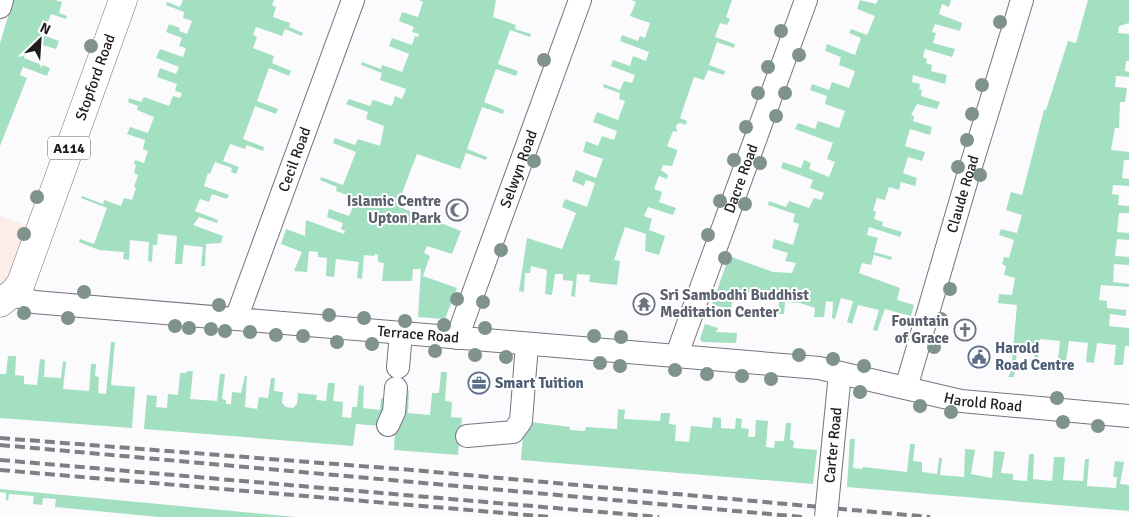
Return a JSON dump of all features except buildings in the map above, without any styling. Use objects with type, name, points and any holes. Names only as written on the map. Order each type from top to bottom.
[{"type":"main road","name":"Stopford Road","points":[[6,298],[21,283],[123,0]]},
{"type":"street","points":[[0,6],[2,0]]},
{"type":"street","name":"Cecil Road","points":[[236,319],[352,0]]},
{"type":"street","name":"Selwyn Road","points":[[457,338],[580,0]]},
{"type":"street","name":"Dacre Road","points":[[676,357],[806,0]]},
{"type":"street","name":"Claude Road","points":[[906,388],[969,170],[1022,0]]},
{"type":"street","name":"Terrace Road","points":[[6,298],[34,302],[819,368],[840,373]]},
{"type":"street","points":[[388,425],[394,412],[401,333]]},
{"type":"street","points":[[467,436],[514,432],[520,421],[527,344]]},
{"type":"street","name":"Harold Road","points":[[840,373],[961,401],[1129,416]]},
{"type":"street","name":"Carter Road","points":[[826,517],[840,373]]},
{"type":"shaded area","points":[[0,216],[30,227],[13,274],[0,290]]},
{"type":"green space","points":[[13,0],[55,0],[62,2],[59,13],[67,16],[66,19],[51,14],[43,35],[59,41],[56,49],[39,44],[36,52],[27,49],[24,58],[50,68],[47,76],[23,67],[20,75],[27,78],[0,146],[0,43]]},
{"type":"green space","points":[[183,0],[274,0],[272,5],[276,7],[273,17],[290,23],[289,27],[303,33],[302,36],[285,29],[282,36],[256,27],[253,35],[257,37],[253,48],[274,56],[272,63],[291,71],[289,76],[269,68],[257,101],[278,109],[276,114],[255,106],[243,139],[264,147],[263,151],[247,145],[245,149],[230,144],[223,161],[239,167],[236,174],[231,172],[232,168],[215,162],[210,174],[208,173],[204,186],[229,195],[227,199],[212,194],[209,202],[200,199],[195,211],[218,220],[217,223],[199,217],[193,225],[223,236],[221,243],[206,244],[205,266],[201,266],[203,247],[184,245],[182,264],[175,264],[177,236],[158,234],[157,245],[153,245],[152,262],[148,261],[149,242],[130,240],[129,260],[123,259],[124,252],[99,250],[79,242],[80,239],[94,244],[107,208],[81,198],[82,196],[103,204],[104,200],[121,206],[124,198],[132,200],[138,175],[134,173],[135,160],[144,163],[148,151],[143,149],[145,140],[127,134],[130,127],[148,133],[154,117],[137,110],[138,106],[128,102],[129,98],[141,102],[144,97],[169,106],[173,96],[180,98],[182,93],[175,91],[177,84],[157,77],[160,68],[176,74],[179,67],[156,58],[160,49],[183,57],[186,48],[179,46],[182,38],[166,32],[169,24],[180,28],[179,31],[187,34],[192,21],[183,18],[184,12],[166,5],[167,2],[180,7]]},
{"type":"green space","points":[[419,0],[496,0],[493,17],[516,25],[515,29],[531,34],[530,37],[510,30],[498,64],[518,71],[516,76],[496,69],[484,102],[504,110],[503,114],[482,107],[467,149],[487,157],[486,160],[466,153],[460,169],[417,154],[397,206],[461,231],[452,254],[427,246],[424,253],[430,256],[423,276],[457,288],[445,319],[418,317],[421,269],[413,269],[412,281],[382,281],[384,263],[378,262],[378,255],[375,254],[374,256],[364,255],[362,279],[357,278],[359,262],[336,259],[334,277],[326,276],[327,258],[318,257],[318,252],[309,251],[307,272],[294,271],[302,252],[281,244],[286,229],[305,236],[306,220],[344,234],[345,231],[341,229],[343,223],[327,217],[329,209],[349,216],[354,204],[352,203],[353,197],[336,191],[337,187],[320,180],[321,177],[343,185],[356,152],[333,143],[335,138],[355,145],[358,139],[380,146],[384,126],[366,119],[368,112],[346,104],[349,99],[370,106],[373,100],[392,106],[395,96],[402,99],[406,89],[380,80],[382,73],[361,65],[362,62],[381,69],[382,65],[402,72],[409,54],[389,46],[392,38],[412,45],[415,36],[418,37],[419,34],[412,32],[414,27],[399,21],[402,12],[418,17],[423,2]]},
{"type":"green space","points":[[631,0],[732,0],[726,17],[730,19],[727,25],[720,23],[715,37],[735,44],[734,48],[717,42],[709,65],[725,71],[724,75],[708,70],[704,80],[694,77],[680,118],[687,121],[686,125],[680,123],[676,125],[677,132],[673,131],[667,146],[677,150],[672,166],[663,165],[661,170],[668,175],[667,179],[659,176],[654,189],[662,192],[659,202],[676,208],[673,215],[648,207],[644,216],[652,219],[649,230],[665,236],[659,255],[645,251],[646,234],[625,227],[614,260],[620,261],[617,285],[589,282],[590,275],[577,274],[575,297],[571,296],[573,281],[563,280],[563,274],[555,274],[552,295],[545,294],[547,270],[531,266],[530,273],[525,273],[524,292],[519,291],[527,238],[562,249],[576,213],[562,207],[565,199],[587,207],[595,183],[586,180],[584,186],[572,181],[576,170],[596,178],[603,159],[583,152],[586,141],[598,146],[602,136],[614,140],[617,131],[593,122],[597,112],[618,120],[625,101],[619,99],[620,93],[603,87],[604,84],[620,90],[624,81],[632,83],[635,75],[611,66],[613,60],[630,66],[633,56],[646,61],[649,52],[620,41],[622,35],[638,41],[640,36],[645,38],[650,23],[630,16],[636,2]]},
{"type":"green space","points":[[860,0],[876,4],[878,0],[951,0],[949,7],[942,4],[939,14],[962,23],[960,31],[935,24],[932,32],[936,33],[933,43],[955,49],[952,57],[925,49],[923,57],[927,59],[926,63],[932,65],[931,71],[947,75],[945,84],[913,75],[912,82],[920,84],[921,96],[940,102],[937,109],[917,104],[911,115],[914,116],[913,121],[932,127],[930,135],[910,129],[905,146],[925,152],[922,161],[908,157],[903,173],[917,178],[915,186],[901,182],[899,190],[889,187],[885,200],[877,198],[873,210],[876,212],[874,219],[883,222],[882,226],[902,232],[900,237],[869,227],[867,235],[878,238],[874,252],[892,257],[891,260],[874,255],[871,265],[862,263],[859,273],[900,288],[897,300],[914,305],[911,316],[885,309],[877,331],[873,330],[879,310],[858,305],[852,324],[847,322],[853,301],[841,298],[835,319],[832,318],[833,302],[826,301],[824,317],[814,317],[815,308],[800,303],[785,302],[784,314],[778,314],[779,301],[770,301],[771,291],[756,290],[756,292],[748,292],[747,299],[733,296],[731,309],[712,305],[729,256],[773,272],[792,273],[796,263],[785,261],[788,253],[772,248],[774,239],[793,245],[799,224],[793,222],[795,214],[768,205],[769,201],[786,207],[789,201],[809,208],[814,198],[821,200],[824,193],[810,188],[813,180],[781,168],[783,162],[801,168],[804,160],[811,163],[809,169],[829,177],[835,162],[827,159],[833,143],[795,129],[798,123],[815,129],[818,121],[839,128],[845,111],[825,104],[827,96],[810,90],[812,84],[829,90],[832,82],[849,88],[855,71],[839,65],[841,57],[825,51],[827,44],[855,55],[861,38],[849,33],[851,29],[867,35],[875,16],[857,9]]},
{"type":"green space","points":[[1088,0],[1129,0],[1129,23],[1119,26],[1118,33],[1129,34],[1129,61],[1126,61],[1125,71],[1129,72],[1129,77],[1116,76],[1115,87],[1127,88],[1125,102],[1120,102],[1119,128],[1115,128],[1111,150],[1129,152],[1129,160],[1124,160],[1122,178],[1129,179],[1129,186],[1113,185],[1112,194],[1119,195],[1118,205],[1129,206],[1129,213],[1119,213],[1117,232],[1129,233],[1129,240],[1117,239],[1115,256],[1129,257],[1129,265],[1114,264],[1113,282],[1129,284],[1129,287],[1101,285],[1099,300],[1107,301],[1107,308],[1126,310],[1126,316],[1110,314],[1109,326],[1129,328],[1129,346],[1125,346],[1123,365],[1114,365],[1116,345],[1097,343],[1094,363],[1086,362],[1088,343],[1069,341],[1066,361],[1058,360],[1060,341],[1040,339],[1038,359],[1034,361],[1035,350],[1024,349],[1024,353],[1017,352],[1014,377],[1008,377],[1011,371],[1017,305],[998,303],[999,294],[1012,295],[1015,278],[1004,275],[1006,266],[1002,264],[1004,257],[1009,258],[1014,240],[999,235],[1001,229],[1017,233],[1022,215],[1006,210],[1011,192],[1022,195],[1044,110],[1046,110],[1068,41],[1076,43]]},
{"type":"green space","points":[[705,324],[718,328],[716,332],[737,333],[736,343],[702,342],[700,339]]},
{"type":"green space","points":[[111,342],[115,342],[111,385],[135,387],[132,428],[0,418],[0,374],[6,374],[8,356],[16,356],[15,375],[24,376],[24,384],[37,385],[40,359],[45,360],[44,377],[61,378],[63,361],[66,362],[63,389],[89,391],[91,364],[96,364],[95,376],[99,377],[98,393],[106,394]]},
{"type":"green space","points":[[187,371],[193,371],[190,399],[217,401],[220,374],[225,374],[222,399],[226,400],[226,404],[231,404],[232,392],[241,393],[245,376],[247,376],[245,407],[257,409],[259,397],[268,398],[271,378],[275,378],[274,391],[283,392],[282,403],[286,407],[293,408],[297,404],[298,393],[317,395],[316,400],[326,401],[328,383],[335,383],[333,401],[343,402],[342,417],[351,418],[352,407],[357,407],[359,385],[364,386],[363,408],[380,410],[381,398],[392,399],[380,426],[356,424],[353,446],[144,429],[147,395],[157,396],[156,407],[167,408],[168,394],[178,395],[180,373],[186,373]]},
{"type":"green space","points":[[441,372],[447,372],[445,401],[452,402],[451,417],[462,418],[458,455],[394,450],[395,429],[404,391],[409,391],[408,413],[430,415],[432,393],[439,393]]},
{"type":"green space","points":[[618,409],[625,410],[624,419],[660,421],[661,413],[670,413],[669,424],[676,425],[675,441],[689,442],[691,426],[712,428],[713,417],[721,418],[721,428],[735,429],[736,418],[742,419],[741,428],[749,429],[748,437],[755,437],[756,420],[768,421],[766,447],[774,448],[775,441],[784,441],[786,423],[791,423],[790,440],[794,441],[793,448],[817,450],[813,484],[521,460],[524,421],[570,427],[570,430],[585,431],[586,427],[617,429]]},
{"type":"green space","points":[[850,439],[855,439],[853,468],[862,469],[863,467],[907,472],[910,444],[915,444],[913,461],[922,462],[922,472],[937,474],[939,458],[942,458],[940,475],[964,477],[965,449],[975,450],[971,474],[992,478],[994,451],[1005,452],[1001,473],[1013,474],[1013,480],[1027,481],[1029,454],[1034,454],[1033,479],[1052,481],[1054,457],[1065,457],[1063,480],[1083,481],[1085,459],[1089,459],[1087,486],[1116,488],[1117,477],[1113,477],[1115,461],[1124,462],[1120,484],[1129,485],[1129,511],[847,487]]},
{"type":"green space","points":[[0,489],[296,517],[159,517],[55,507],[56,499],[43,498],[42,505],[33,504],[34,496],[9,494],[8,501],[6,500],[6,493],[0,492]]},
{"type":"railway","points":[[0,438],[412,470],[930,517]]},
{"type":"railway","points":[[0,445],[803,517]]},
{"type":"railway","points":[[0,460],[659,517]]},
{"type":"railway","points":[[0,470],[551,517]]},
{"type":"place","name":"Islamic Centre Upton Park","points":[[457,210]]},
{"type":"place","name":"Sri Sambodhi Buddhist Meditation Center","points":[[644,304]]},
{"type":"place","name":"Fountain of Grace","points":[[965,330]]},
{"type":"place","name":"Harold Road Centre","points":[[979,357]]},
{"type":"place","name":"Smart Tuition","points":[[479,383]]}]
